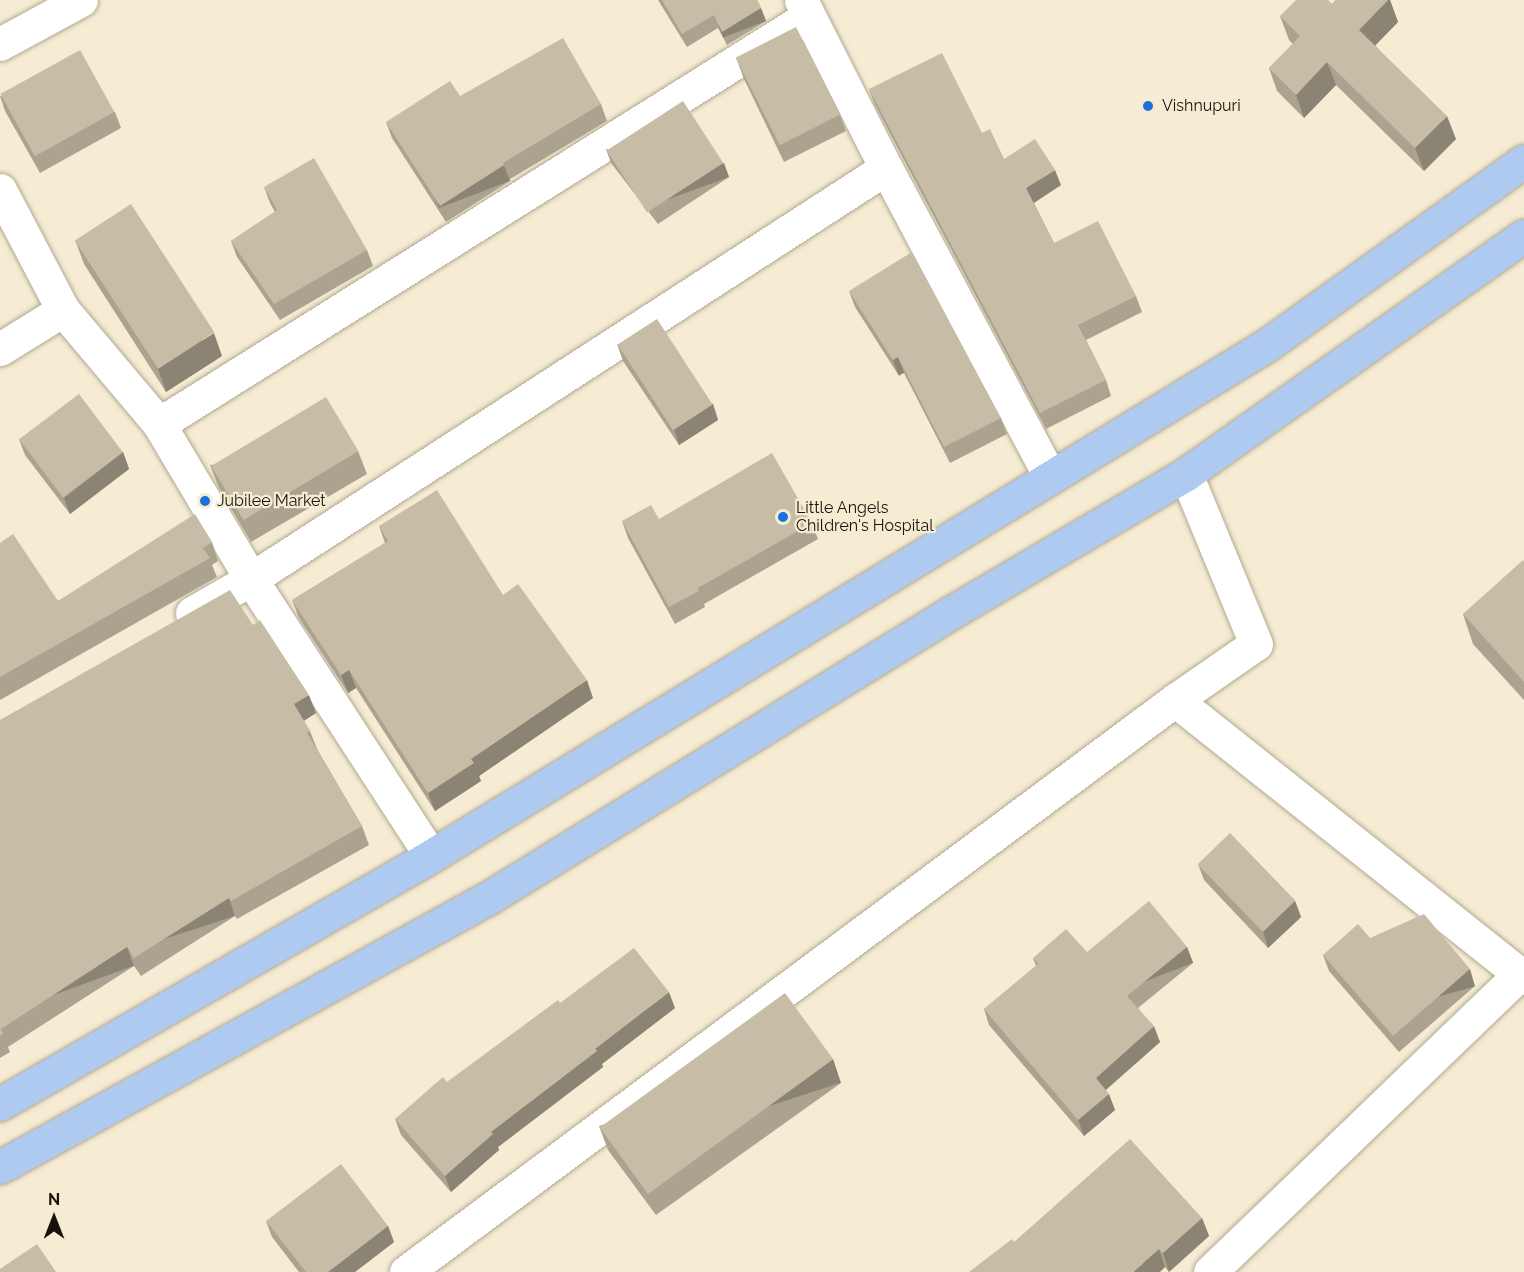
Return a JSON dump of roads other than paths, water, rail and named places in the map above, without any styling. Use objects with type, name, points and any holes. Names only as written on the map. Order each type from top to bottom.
[{"type":"main road","points":[[0,1104],[431,856],[1267,345],[1524,161]]},
{"type":"main road","points":[[0,1167],[490,897],[952,612],[1186,474],[1524,236]]},
{"type":"street","points":[[0,44],[81,0]]},
{"type":"street","points":[[159,424],[805,8],[886,168],[1050,476]]},
{"type":"street","points":[[161,630],[251,579],[886,168]]},
{"type":"street","points":[[0,190],[63,310],[159,424],[251,579],[431,856]]},
{"type":"street","points":[[0,349],[63,310]]},
{"type":"street","points":[[406,1272],[1175,700],[1256,644],[1186,474]]},
{"type":"street","points":[[1175,700],[1522,976],[1226,1267]]},
{"type":"place","name":"Vishnupuri","points":[[1148,106]]},
{"type":"place","name":"Jubilee Market","points":[[205,501]]},
{"type":"place","name":"Little Angels Children's Hospital","points":[[783,517]]}]
